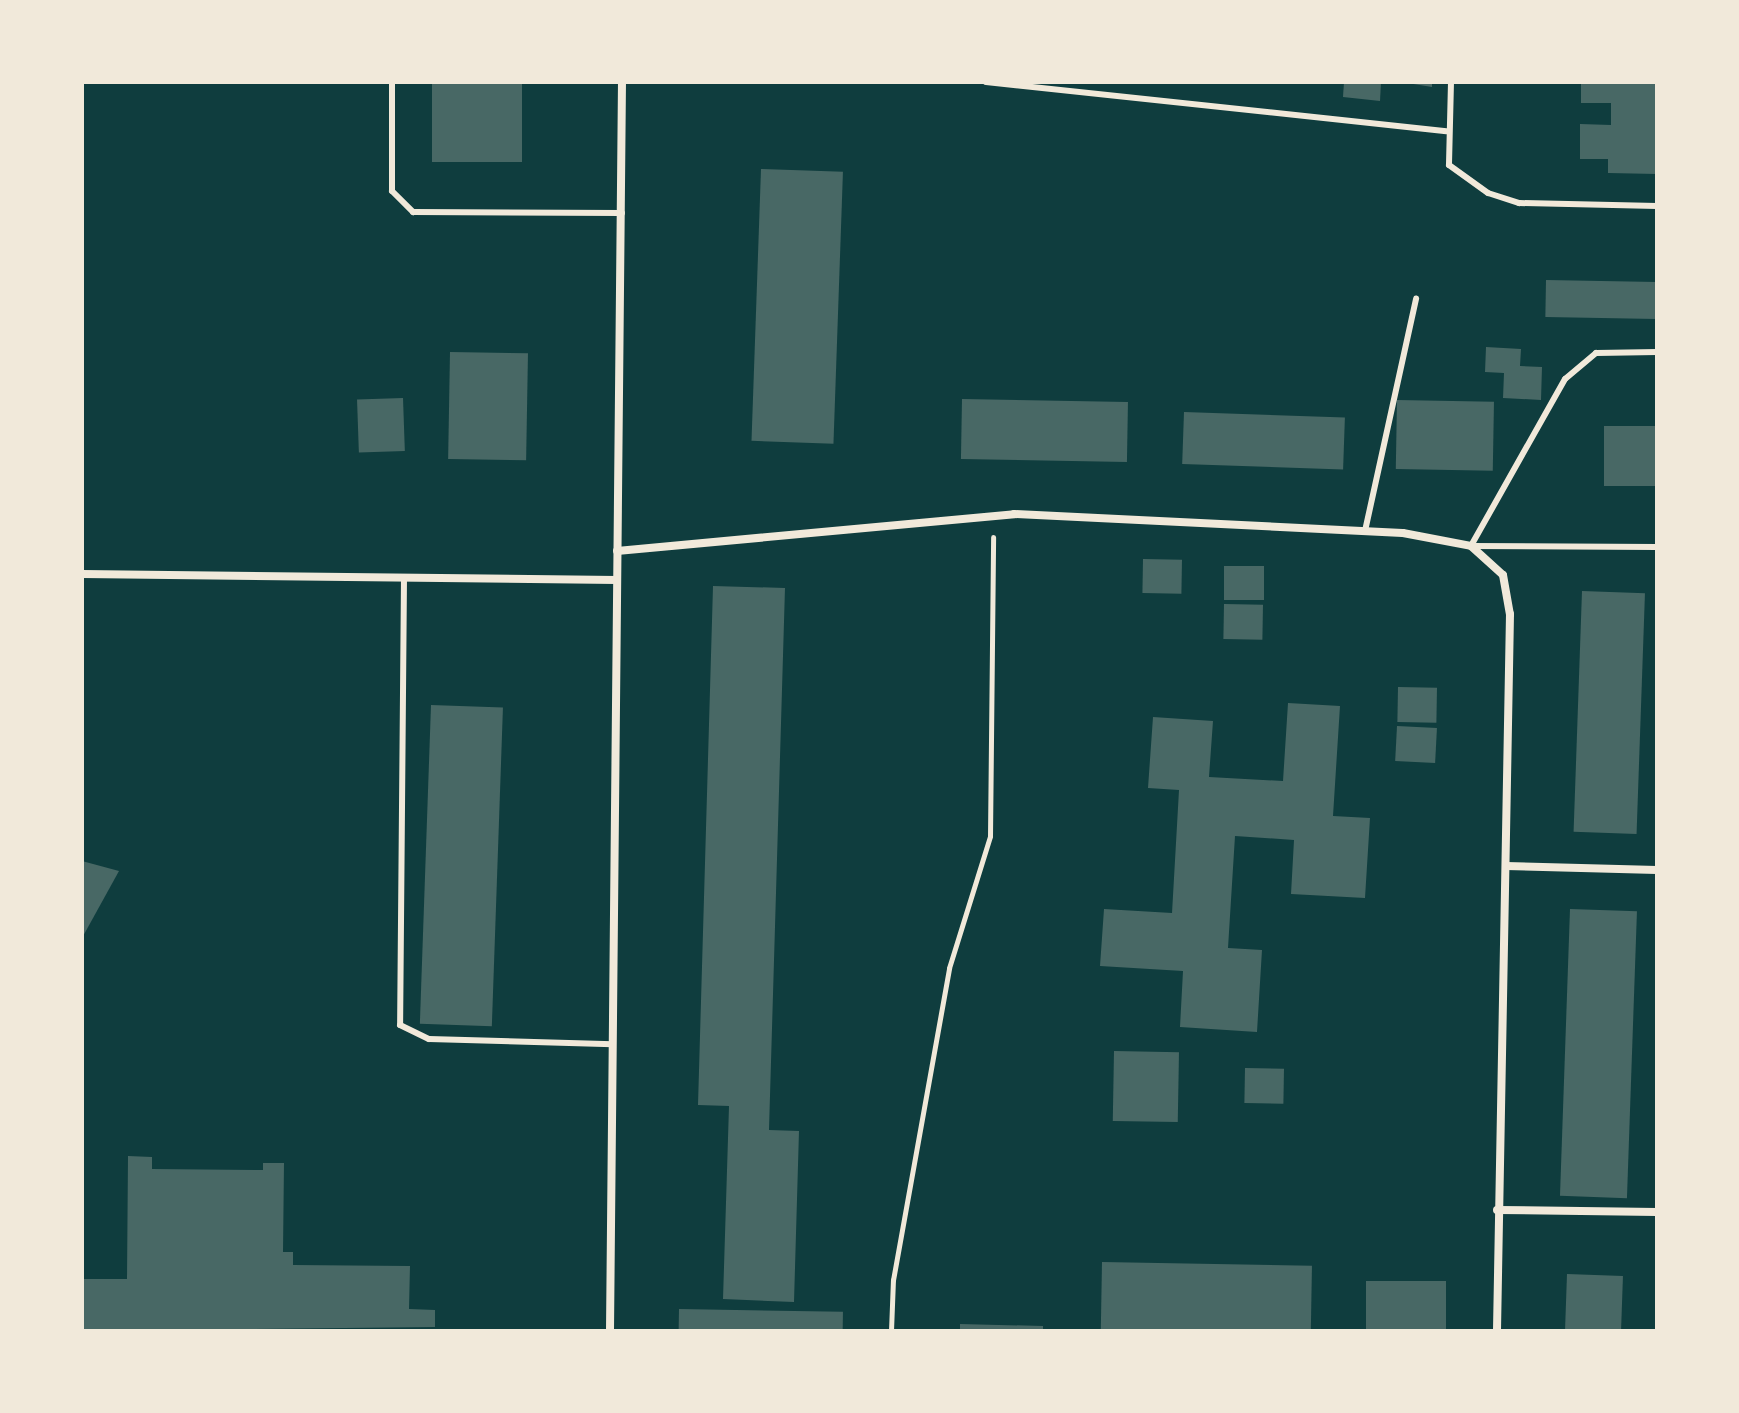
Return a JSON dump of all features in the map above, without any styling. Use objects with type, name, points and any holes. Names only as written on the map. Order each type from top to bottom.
[{"type":"street","points":[[610,1331],[622,82]]},
{"type":"street","points":[[617,551],[993,516],[1365,531],[1471,546],[1503,575],[1510,614],[1497,1331]]},
{"type":"street","points":[[82,574],[617,580]]},
{"type":"street","points":[[1506,866],[1657,870]]},
{"type":"street","points":[[1497,1210],[1657,1212]]},
{"type":"lane","points":[[392,82],[392,191],[413,212],[622,213]]},
{"type":"lane","points":[[986,82],[1446,131]]},
{"type":"lane","points":[[1451,82],[1446,131],[1449,165],[1488,193],[1519,203],[1657,206]]},
{"type":"lane","points":[[1365,531],[1416,299]]},
{"type":"lane","points":[[1657,352],[1596,353],[1565,379],[1471,546],[1657,547]]},
{"type":"lane","points":[[404,578],[400,1025],[429,1039],[613,1044]]},
{"type":"path","points":[[891,1331],[893,1280],[949,968],[990,836],[993,516]]},
{"type":"building","points":[[432,82],[522,82],[522,162],[432,162]]},
{"type":"building","points":[[1344,82],[1381,82],[1380,101],[1343,97]]},
{"type":"building","points":[[1401,82],[1432,82],[1432,87]]},
{"type":"building","points":[[1581,82],[1657,82],[1657,174],[1608,173],[1608,159],[1580,159],[1580,124],[1611,125],[1611,103],[1581,103]]},
{"type":"building","points":[[761,169],[843,172],[833,444],[752,441]]},
{"type":"building","points":[[1546,280],[1657,282],[1656,319],[1545,317]]},
{"type":"building","points":[[1486,347],[1521,349],[1520,366],[1542,367],[1541,400],[1503,398],[1504,373],[1485,372]]},
{"type":"building","points":[[450,352],[528,353],[526,460],[448,459]]},
{"type":"building","points":[[403,398],[405,451],[359,453],[357,400]]},
{"type":"building","points":[[962,399],[1128,402],[1127,462],[961,459]]},
{"type":"building","points":[[1397,400],[1494,402],[1493,471],[1396,469]]},
{"type":"building","points":[[1184,412],[1345,418],[1343,470],[1182,464]]},
{"type":"building","points":[[1604,426],[1657,426],[1657,486],[1604,486]]},
{"type":"building","points":[[1143,559],[1182,560],[1181,594],[1142,593]]},
{"type":"building","points":[[1224,566],[1264,566],[1264,600],[1224,600]]},
{"type":"building","points":[[713,586],[785,588],[769,1130],[799,1131],[794,1302],[723,1299],[729,1106],[698,1105]]},
{"type":"building","points":[[1582,591],[1645,593],[1637,834],[1574,832]]},
{"type":"building","points":[[1224,604],[1263,605],[1262,640],[1223,639]]},
{"type":"building","points":[[1398,687],[1437,688],[1436,723],[1397,722]]},
{"type":"building","points":[[1288,703],[1340,706],[1333,816],[1370,818],[1365,898],[1291,894],[1294,840],[1235,836],[1228,948],[1262,950],[1257,1032],[1180,1027],[1183,971],[1100,966],[1104,909],[1172,913],[1179,790],[1148,788],[1153,717],[1213,721],[1209,777],[1283,781]]},
{"type":"building","points":[[431,705],[503,708],[492,1026],[420,1024]]},
{"type":"building","points":[[1397,726],[1437,728],[1435,763],[1395,761]]},
{"type":"building","points":[[82,861],[119,871],[82,938]]},
{"type":"building","points":[[1570,909],[1637,911],[1627,1198],[1560,1196]]},
{"type":"building","points":[[1114,1051],[1179,1052],[1178,1122],[1113,1121]]},
{"type":"building","points":[[1245,1068],[1284,1069],[1283,1104],[1244,1103]]},
{"type":"building","points":[[128,1156],[152,1157],[152,1169],[263,1170],[263,1163],[284,1163],[283,1252],[293,1252],[293,1265],[410,1266],[409,1309],[435,1310],[435,1327],[82,1331],[82,1279],[127,1279]]},
{"type":"building","points":[[1102,1262],[1312,1266],[1311,1331],[1101,1331]]},
{"type":"building","points":[[1567,1274],[1623,1276],[1621,1331],[1565,1331]]},
{"type":"building","points":[[1366,1281],[1446,1281],[1446,1331],[1366,1331]]},
{"type":"building","points":[[679,1309],[843,1312],[843,1331],[679,1331]]},
{"type":"building","points":[[960,1324],[1043,1326],[1043,1331],[960,1331]]}]
